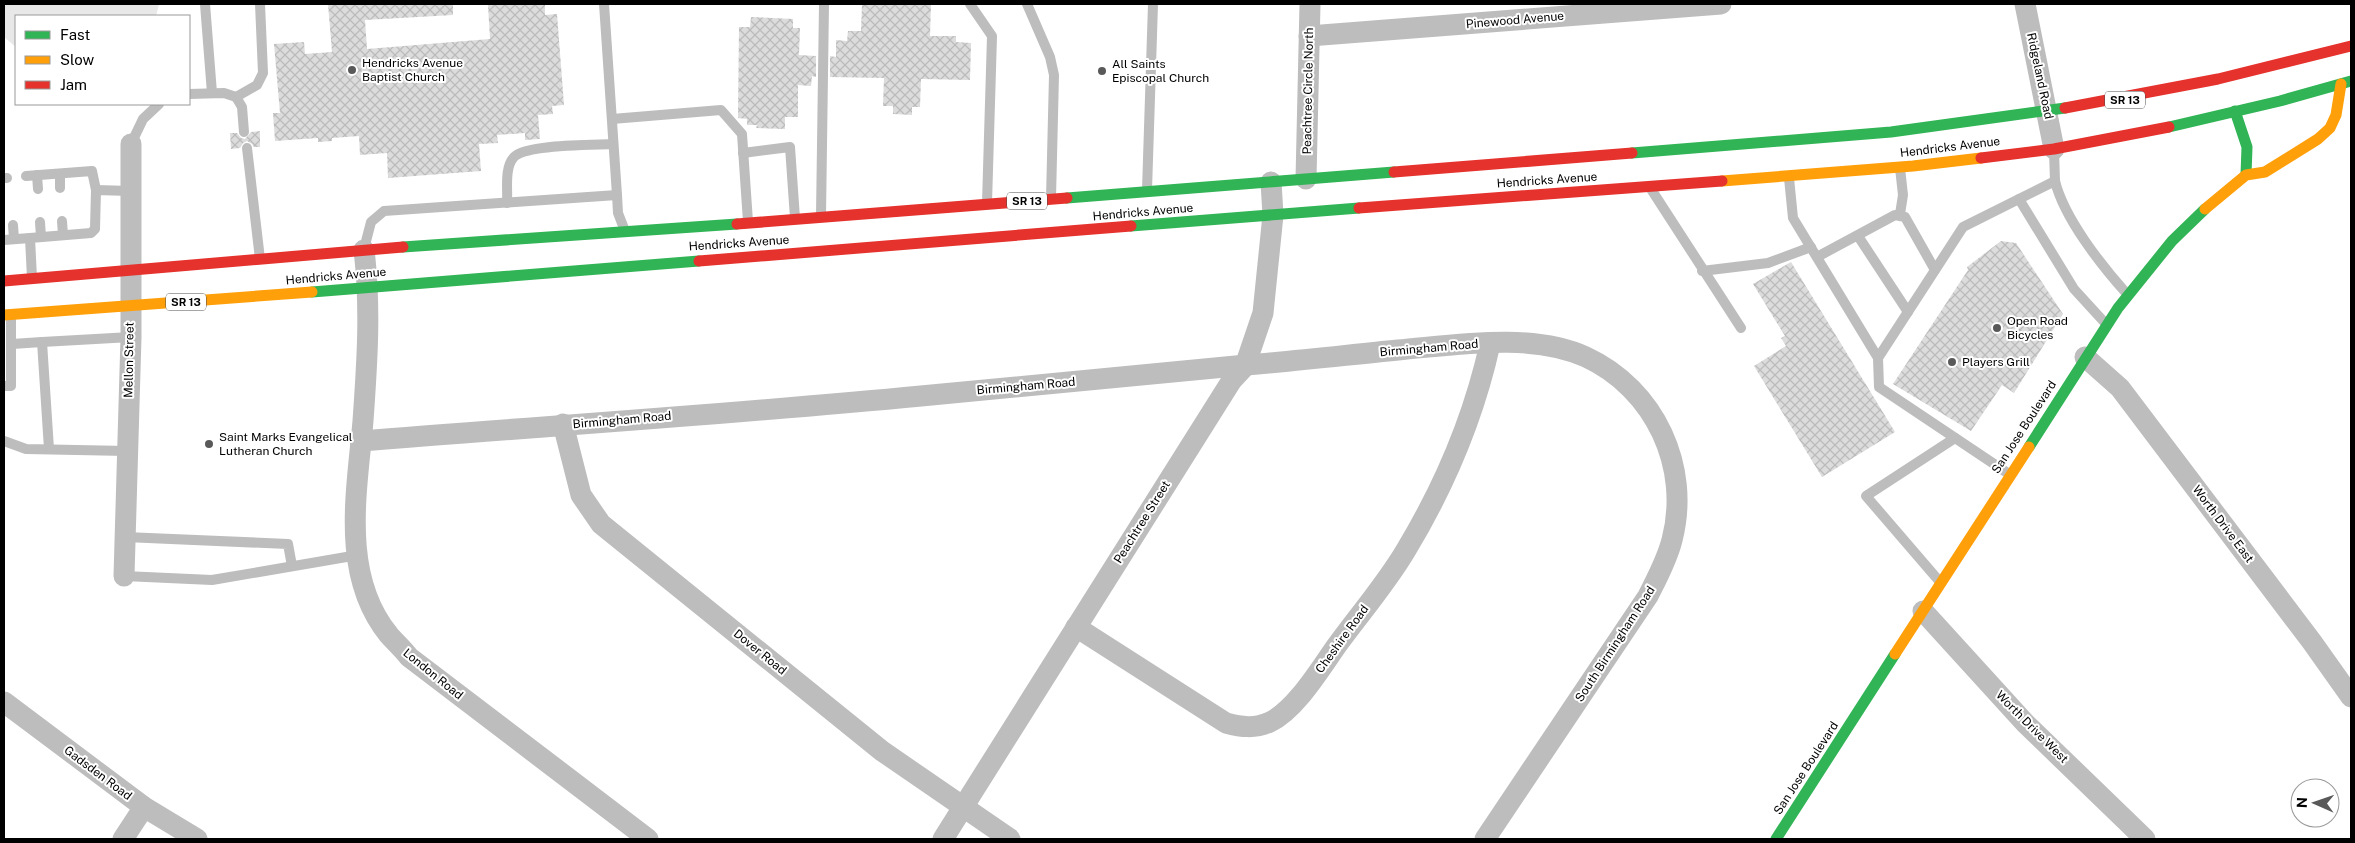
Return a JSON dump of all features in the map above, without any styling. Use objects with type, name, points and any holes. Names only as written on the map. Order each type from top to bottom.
[{"type":"main road","name":"Hendricks Avenue","points":[[4,281],[130,272],[364,250],[626,237],[748,222],[987,203],[1052,208],[1147,191],[1665,154],[1892,132],[2049,113],[2245,78],[2351,46]]},
{"type":"main road","name":"Hendricks Avenue","points":[[7,315],[369,288],[827,242],[1054,234],[1273,214],[1649,186],[1668,180],[1788,176],[1900,167],[2054,149],[2144,132],[2237,106],[2280,101],[2346,82]]},
{"type":"main road","points":[[2237,106],[2247,147],[2246,175],[2265,172],[2318,139],[2330,128],[2346,82]]},
{"type":"main road","name":"San Jose Boulevard","points":[[1776,839],[2107,324],[2172,241],[2196,217],[2246,175]]},
{"type":"main road","points":[[1052,208],[1054,234]]},
{"type":"main road","points":[[821,216],[827,242]]},
{"type":"street","name":"Peachtree Circle North","points":[[1306,179],[1310,4]]},
{"type":"street","name":"Pinewood Avenue","points":[[1309,36],[1721,4]]},
{"type":"street","name":"Ridgeland Road","points":[[2025,4],[2049,113],[2054,149]]},
{"type":"street","name":"Mellon Street","points":[[124,576],[130,337],[131,144]]},
{"type":"street","name":"Peachtree Street","points":[[943,839],[1232,380],[1245,366],[1262,313],[1273,214],[1271,182]]},
{"type":"street","name":"London Road","points":[[364,250],[369,288],[355,501],[361,575],[373,609],[388,634],[409,657],[648,839]]},
{"type":"street","name":"Birmingham Road","points":[[360,441],[910,397],[1437,346],[1528,343],[1553,346],[1585,357],[1623,381],[1645,404],[1660,427]]},
{"type":"street","name":"Cheshire Road","points":[[1076,627],[1226,723],[1243,727],[1270,722],[1285,712],[1313,679],[1405,552],[1430,507],[1457,448],[1476,398],[1490,344]]},
{"type":"street","name":"Worth Drive East","points":[[2085,357],[2120,388],[2312,642],[2351,697]]},
{"type":"street","name":"Dover Road","points":[[563,424],[581,495],[601,524],[882,751],[1010,839]]},
{"type":"street","name":"South Birmingham Road","points":[[1485,839],[1648,596],[1667,556],[1675,522],[1677,492],[1675,471],[1660,427]]},
{"type":"street","name":"Worth Drive West","points":[[1923,611],[2025,723],[2145,839]]},
{"type":"street","name":"Gadsden Road","points":[[4,702],[144,807],[196,839]]},
{"type":"street","points":[[123,839],[144,807]]},
{"type":"lane","points":[[205,4],[212,93]]},
{"type":"lane","points":[[236,97],[256,85],[263,73],[260,4]]},
{"type":"lane","points":[[604,4],[616,195],[618,213],[626,237]]},
{"type":"lane","points":[[821,216],[824,4]]},
{"type":"lane","points":[[970,4],[992,36],[987,203]]},
{"type":"lane","points":[[1027,4],[1050,57],[1054,75],[1052,208]]},
{"type":"lane","points":[[1147,191],[1153,4]]},
{"type":"lane","points":[[190,94],[224,93],[236,97],[242,107],[244,132]]},
{"type":"lane","points":[[131,144],[142,119],[158,105]]},
{"type":"lane","points":[[612,119],[721,110],[742,134],[748,222]]},
{"type":"lane","points":[[508,203],[508,173],[514,157],[528,149],[613,144]]},
{"type":"lane","points":[[743,153],[790,147],[795,218]]},
{"type":"lane","points":[[246,148],[260,260]]},
{"type":"lane","points":[[2054,149],[2055,181],[2059,199],[2106,271],[2128,295]]},
{"type":"lane","points":[[1900,167],[1903,195],[1900,214]]},
{"type":"lane","points":[[13,225],[9,240],[91,233],[95,228],[96,190],[92,171],[26,176]]},
{"type":"lane","points":[[60,174],[60,188]]},
{"type":"lane","points":[[37,175],[38,189]]},
{"type":"lane","points":[[1788,176],[1793,218],[1878,358],[1879,388],[2010,474]]},
{"type":"lane","points":[[1878,358],[1963,227],[2055,181]]},
{"type":"lane","points":[[1649,186],[1702,271],[1741,328]]},
{"type":"lane","points":[[96,190],[130,191]]},
{"type":"lane","points":[[364,250],[372,222],[384,211],[616,195]]},
{"type":"lane","points":[[2019,198],[2074,289],[2107,324]]},
{"type":"lane","points":[[1817,257],[1900,214],[1905,217],[1936,270]]},
{"type":"lane","points":[[62,221],[63,235]]},
{"type":"lane","points":[[32,279],[35,238],[40,222]]},
{"type":"lane","points":[[1858,236],[1908,312]]},
{"type":"lane","points":[[1702,271],[1768,263],[1811,247]]},
{"type":"lane","points":[[4,386],[11,386],[12,344],[7,315]]},
{"type":"lane","points":[[12,344],[130,337]]},
{"type":"lane","points":[[42,342],[49,449]]},
{"type":"lane","points":[[1941,583],[1866,496],[1955,438]]},
{"type":"lane","points":[[4,441],[26,449],[127,450]]},
{"type":"lane","points":[[125,537],[288,544],[292,566]]},
{"type":"lane","points":[[124,576],[212,580],[358,555]]},
{"type":"shaded area","points":[[4,4],[159,4],[156,15],[15,15],[15,46],[4,37]]},
{"type":"building","points":[[328,4],[453,4],[453,15],[365,20],[367,49],[490,39],[488,5],[545,4],[545,15],[557,14],[564,105],[552,106],[553,114],[538,115],[540,139],[525,140],[525,133],[497,135],[498,143],[479,144],[481,171],[388,178],[387,153],[360,155],[359,136],[332,138],[332,141],[318,142],[318,138],[275,141],[273,113],[280,113],[274,44],[304,42],[305,54],[332,52]]},
{"type":"building","points":[[862,4],[931,4],[930,36],[956,36],[956,42],[971,43],[970,80],[921,79],[920,107],[912,107],[912,115],[893,114],[893,106],[883,106],[884,78],[830,77],[830,56],[836,57],[836,40],[847,41],[848,31],[861,31]]},
{"type":"building","points":[[751,17],[793,19],[793,28],[800,28],[799,55],[816,56],[816,77],[812,76],[811,86],[798,85],[798,117],[785,117],[785,129],[756,128],[757,125],[747,125],[747,119],[738,118],[739,27],[750,27]]},
{"type":"building","points":[[260,131],[260,147],[254,147],[247,141],[240,148],[231,149],[230,133],[237,133],[241,138],[245,139],[251,132]]},
{"type":"building","points":[[2001,241],[2016,243],[2063,314],[2014,393],[2002,385],[1971,431],[1893,384],[1968,270],[1967,267]]},
{"type":"building","points":[[1791,262],[1895,432],[1822,477],[1754,366],[1786,346],[1781,338],[1785,336],[1753,284]]},
{"type":"traffic: fast","points":[[2169,127],[2280,101],[2351,81]]},
{"type":"traffic: fast","points":[[1632,153],[1891,132],[2065,108]]},
{"type":"traffic: fast","points":[[2235,111],[2247,147],[2246,175]]},
{"type":"traffic: fast","points":[[1067,198],[1394,172]]},
{"type":"traffic: fast","points":[[1131,226],[1359,208]]},
{"type":"traffic: fast","points":[[2029,447],[2118,308],[2172,241],[2205,209]]},
{"type":"traffic: fast","points":[[403,247],[737,224]]},
{"type":"traffic: fast","points":[[312,292],[699,261]]},
{"type":"traffic: fast","points":[[1776,839],[1895,654]]},
{"type":"traffic: slow","points":[[2205,209],[2246,175],[2265,172],[2318,139],[2330,128],[2336,115],[2341,84]]},
{"type":"traffic: slow","points":[[1722,181],[1913,166],[1981,158]]},
{"type":"traffic: slow","points":[[4,315],[312,292]]},
{"type":"traffic: slow","points":[[1895,654],[2029,447]]},
{"type":"traffic: jam","points":[[2065,108],[2218,79],[2351,46]]},
{"type":"traffic: jam","points":[[1981,158],[2054,149],[2169,127]]},
{"type":"traffic: jam","points":[[1394,172],[1632,153]]},
{"type":"traffic: jam","points":[[1359,208],[1722,181]]},
{"type":"traffic: jam","points":[[737,224],[1067,198]]},
{"type":"traffic: jam","points":[[699,261],[1131,226]]},
{"type":"traffic: jam","points":[[4,281],[403,247]]},
{"type":"place","name":"Hendricks Avenue Baptist Church","points":[[352,70]]},
{"type":"place","name":"All Saints Episcopal Church","points":[[1102,71]]},
{"type":"place","name":"Open Road Bicycles","points":[[1997,328]]},
{"type":"place","name":"Players Grill","points":[[1952,362]]},
{"type":"place","name":"Saint Marks Evangelical Lutheran Church","points":[[209,444]]}]
